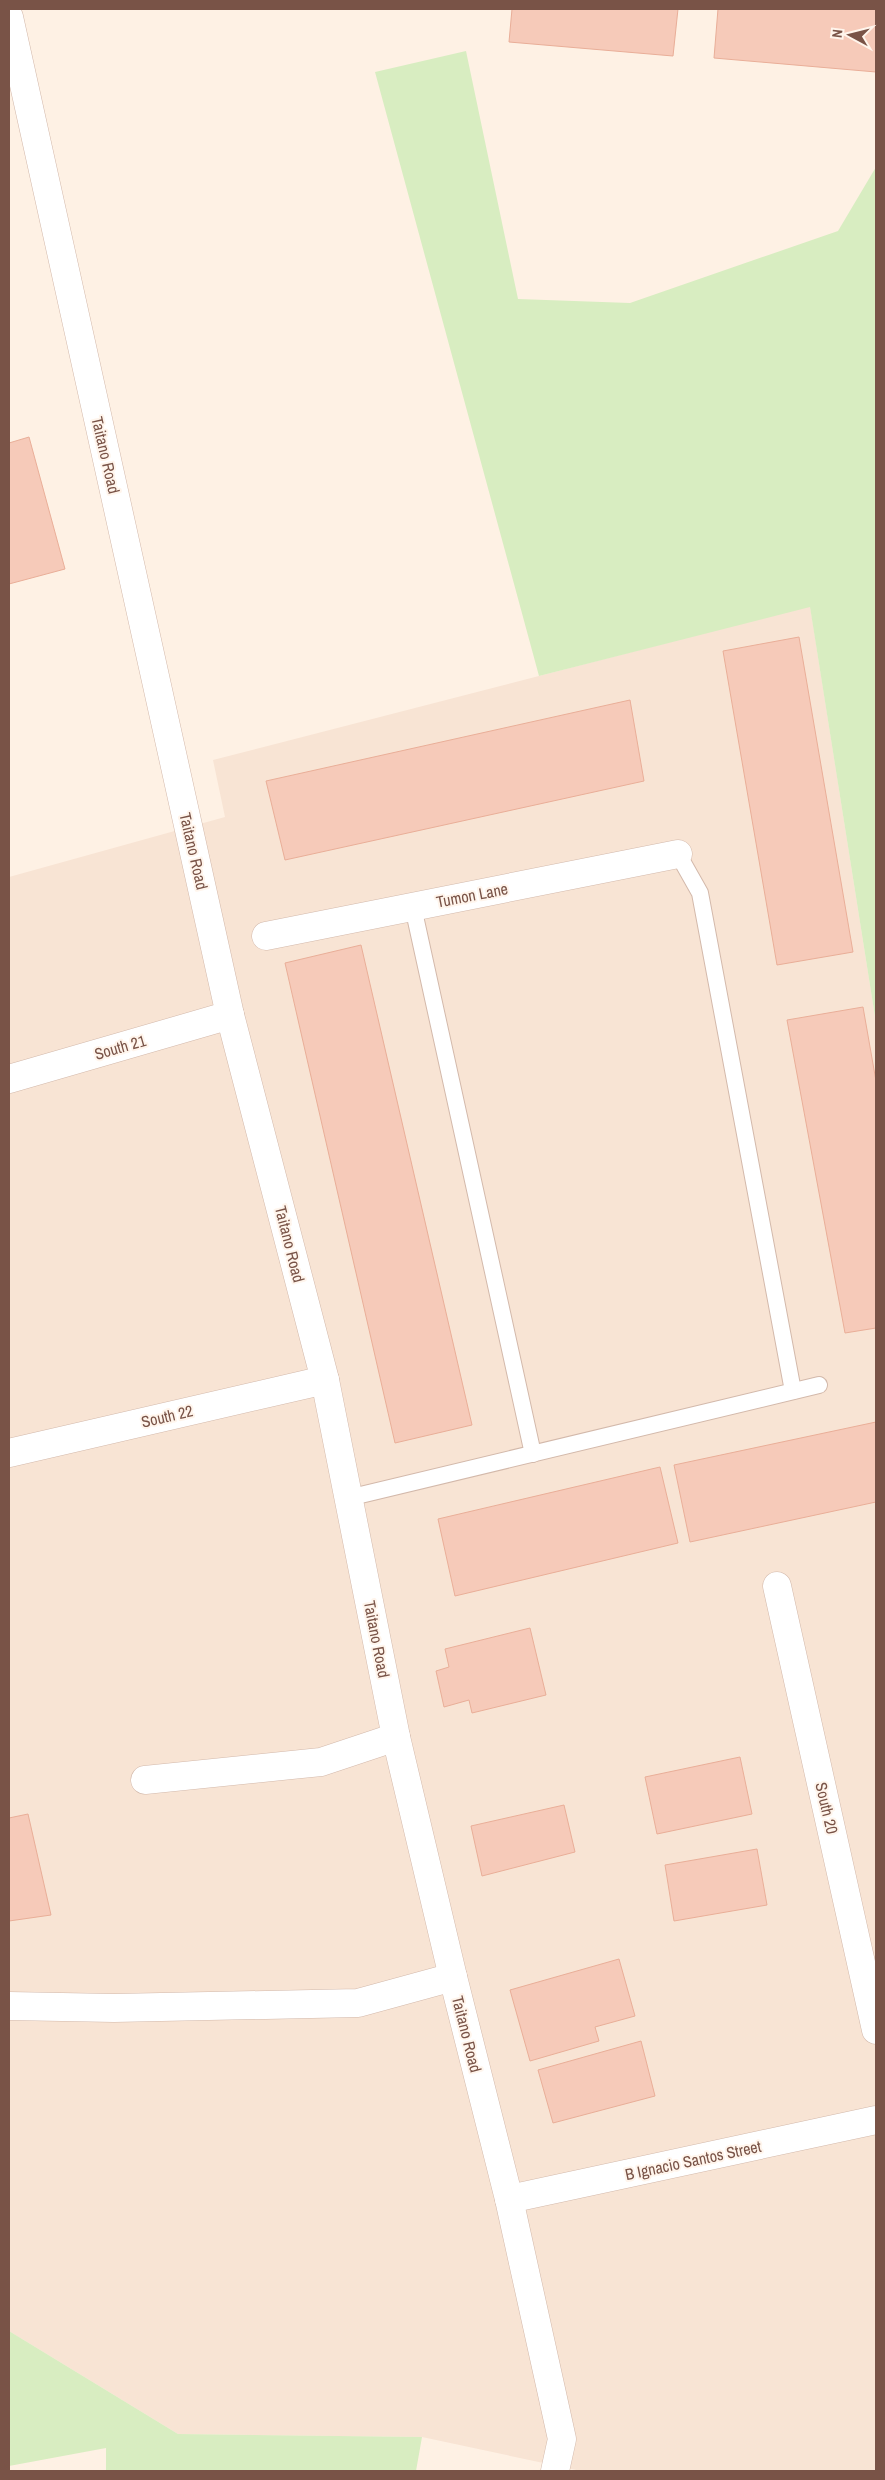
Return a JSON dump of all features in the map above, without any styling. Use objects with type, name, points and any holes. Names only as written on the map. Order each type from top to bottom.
[{"type":"street","name":"Taitano Road","points":[[9,17],[230,1015],[324,1380],[396,1737],[453,1978],[509,2199],[562,2439],[554,2471]]},
{"type":"street","name":"Tumon Lane","points":[[266,936],[678,854]]},
{"type":"street","name":"South 21","points":[[9,1079],[230,1015]]},
{"type":"street","name":"South 22","points":[[9,1453],[324,1380]]},
{"type":"street","name":"South 20","points":[[777,1586],[876,2030]]},
{"type":"street","points":[[145,1780],[321,1762],[396,1737]]},
{"type":"street","points":[[9,2006],[114,2008],[358,2003],[453,1978]]},
{"type":"street","name":"B Ignacio Santos Street","points":[[509,2199],[876,2120]]},
{"type":"lane","points":[[678,854],[700,893],[794,1391]]},
{"type":"lane","points":[[413,907],[533,1454]]},
{"type":"lane","points":[[348,1498],[819,1385]]},
{"type":"shaded area","points":[[810,606],[876,1023],[876,2471],[581,2471],[422,2437],[178,2434],[9,2331],[9,877],[225,817],[213,760]]},
{"type":"green space","points":[[466,51],[518,299],[630,303],[838,231],[876,167],[876,1023],[810,607],[539,676],[375,72]]},
{"type":"green space","points":[[9,2331],[178,2434],[422,2437],[416,2471],[106,2471],[106,2448],[9,2466]]},
{"type":"building","points":[[512,9],[678,9],[673,56],[509,42]]},
{"type":"building","points":[[718,9],[876,9],[876,72],[714,58]]},
{"type":"building","points":[[29,437],[65,569],[9,584],[9,443]]},
{"type":"building","points":[[799,637],[853,952],[777,965],[723,651]]},
{"type":"building","points":[[630,700],[644,781],[285,860],[266,781]]},
{"type":"building","points":[[361,945],[472,1425],[395,1443],[285,963]]},
{"type":"building","points":[[863,1007],[876,1081],[876,1328],[845,1333],[787,1020]]},
{"type":"building","points":[[876,1422],[876,1502],[690,1542],[674,1465]]},
{"type":"building","points":[[660,1467],[678,1543],[455,1596],[438,1519]]},
{"type":"building","points":[[530,1628],[546,1695],[472,1713],[469,1700],[444,1707],[436,1671],[449,1667],[445,1649]]},
{"type":"building","points":[[740,1757],[752,1814],[657,1834],[645,1777]]},
{"type":"building","points":[[564,1805],[575,1852],[482,1876],[471,1826]]},
{"type":"building","points":[[28,1814],[51,1915],[9,1921],[9,1818]]},
{"type":"building","points":[[757,1849],[767,1905],[674,1921],[665,1865]]},
{"type":"building","points":[[619,1959],[635,2016],[595,2027],[599,2041],[530,2061],[510,1990]]},
{"type":"building","points":[[641,2041],[655,2096],[553,2123],[538,2070]]}]
